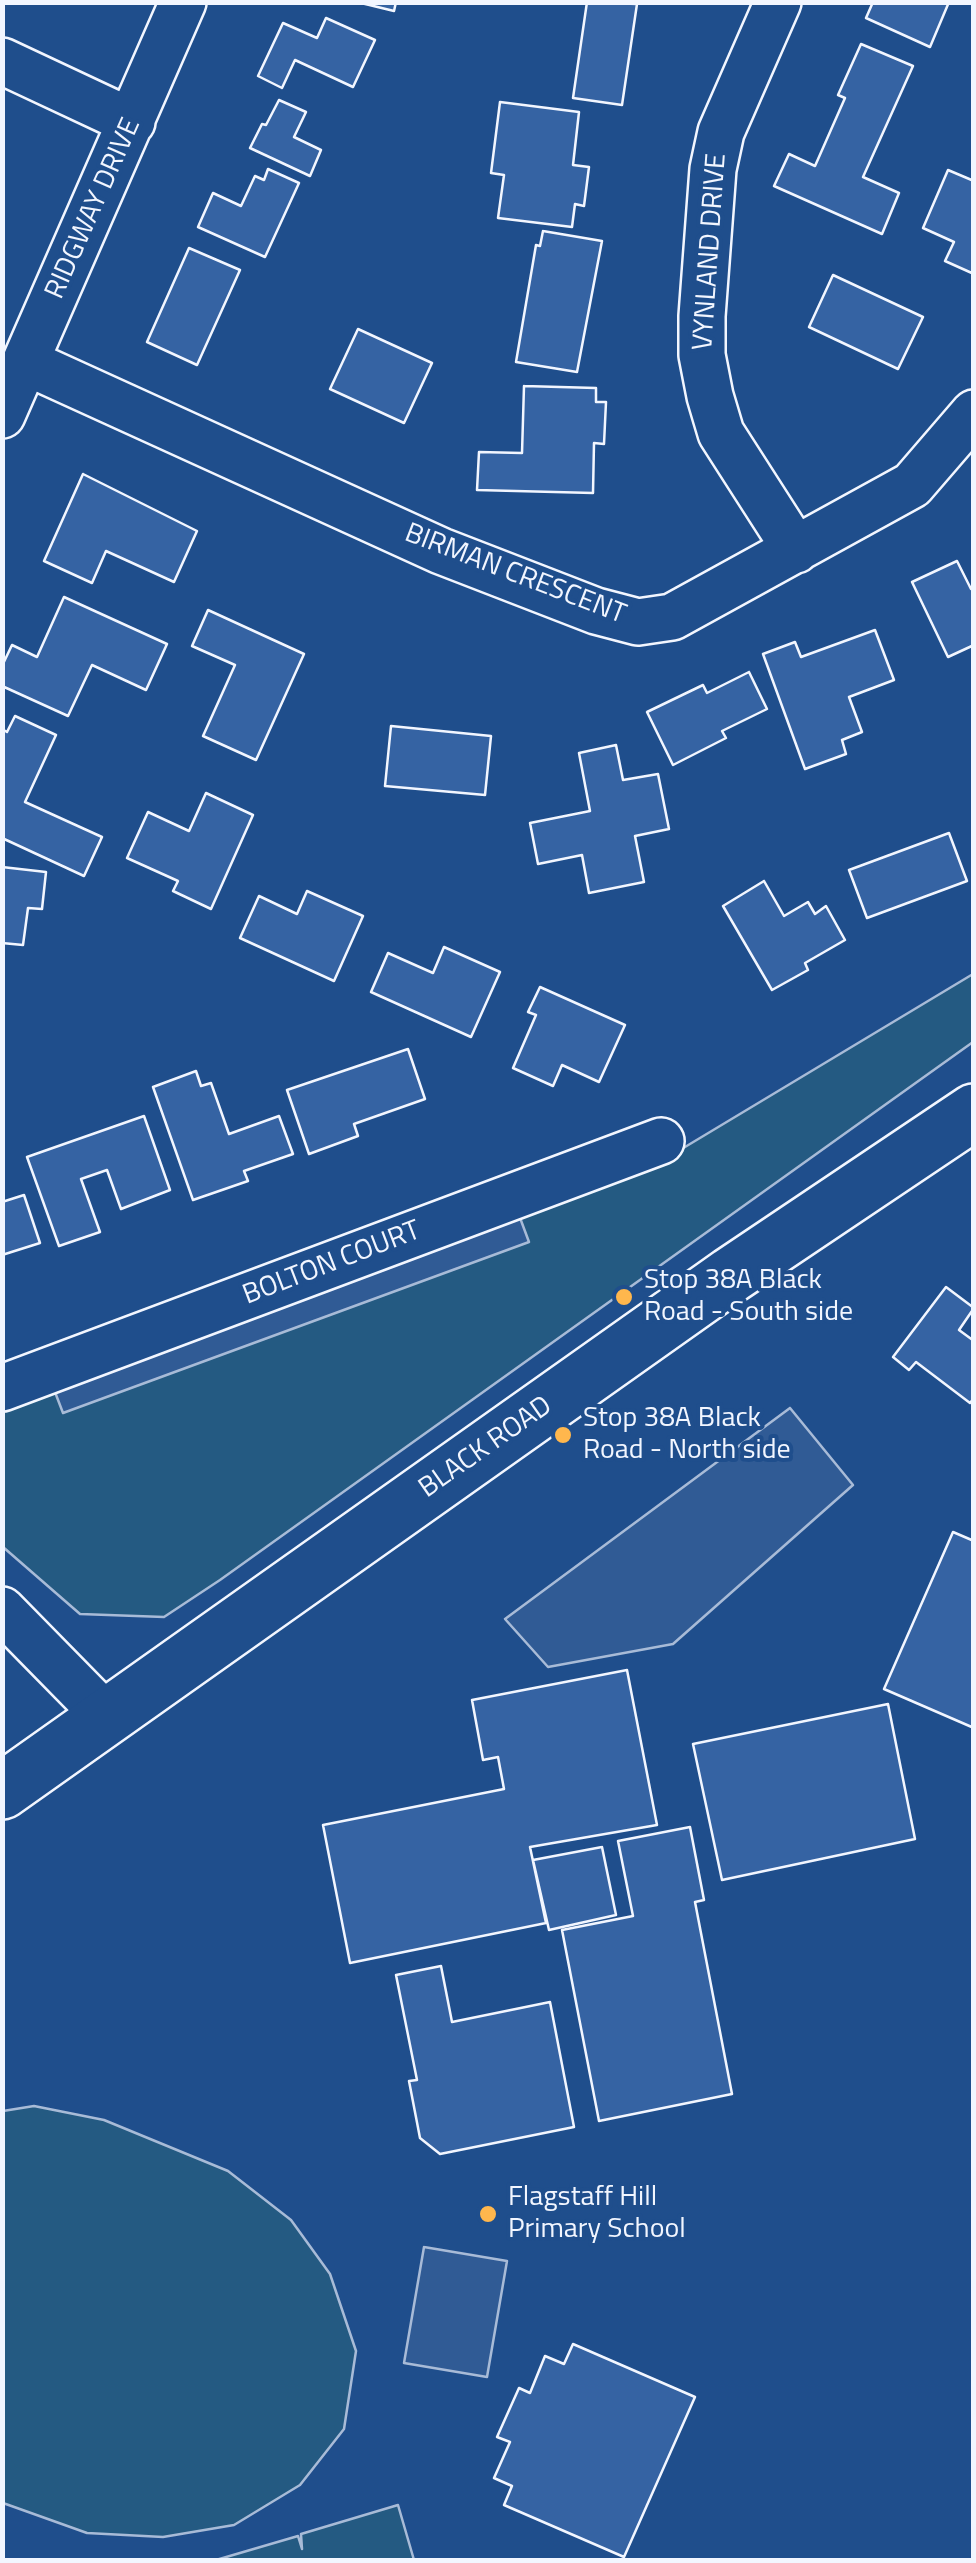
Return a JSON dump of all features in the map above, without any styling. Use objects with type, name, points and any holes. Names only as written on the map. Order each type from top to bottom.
[{"type":"main road","name":"BLACK ROAD","points":[[2,1791],[731,1275],[974,1112]]},
{"type":"street","name":"RIDGWAY DRIVE","points":[[2,415],[183,2]]},
{"type":"street","name":"VYNLAND DRIVE","points":[[778,2],[721,132],[717,150],[702,355],[721,433],[796,550]]},
{"type":"street","points":[[2,61],[132,122]]},
{"type":"street","name":"BIRMAN CRESCENT","points":[[26,362],[441,551],[596,611],[638,622],[672,617],[912,484],[974,413]]},
{"type":"street","name":"BOLTON COURT","points":[[2,1388],[662,1141]]},
{"type":"street","points":[[2,1610],[106,1716]]},
{"type":"shaded area","points":[[973,974],[973,1042],[164,1617],[80,1614],[3,1547],[2,1402],[670,1156]]},
{"type":"shaded area","points":[[516,1207],[529,1242],[63,1413],[50,1379]]},
{"type":"shaded area","points":[[790,1408],[853,1485],[673,1644],[548,1667],[505,1619]]},
{"type":"shaded area","points":[[34,2106],[104,2120],[228,2171],[291,2220],[330,2274],[356,2351],[344,2429],[300,2485],[234,2525],[163,2537],[87,2533],[3,2503],[3,2111]]},
{"type":"shaded area","points":[[424,2247],[507,2261],[487,2377],[404,2363]]},
{"type":"shaded area","points":[[398,2505],[414,2560],[216,2560],[298,2536],[302,2549],[301,2534]]},
{"type":"building","points":[[357,2],[396,2],[394,11]]},
{"type":"building","points":[[587,2],[637,4],[622,105],[573,98]]},
{"type":"building","points":[[873,2],[949,2],[930,47],[866,18]]},
{"type":"building","points":[[326,18],[375,40],[353,87],[295,60],[282,88],[258,76],[283,23],[317,38]]},
{"type":"building","points":[[861,44],[913,66],[863,177],[899,193],[882,234],[774,186],[789,154],[815,166],[845,98],[838,95]]},
{"type":"building","points":[[279,100],[306,112],[294,137],[321,150],[310,176],[250,148]]},
{"type":"building","points":[[500,102],[579,112],[573,165],[589,167],[584,206],[575,204],[572,227],[498,218],[504,175],[491,173]]},
{"type":"building","points":[[268,169],[299,183],[265,257],[198,227],[213,193],[241,206],[255,176],[264,180]]},
{"type":"building","points":[[948,170],[974,181],[974,274],[945,261],[954,242],[923,228]]},
{"type":"building","points":[[543,231],[602,241],[577,372],[516,362],[536,245],[540,246]]},
{"type":"building","points":[[189,248],[240,270],[197,365],[147,342]]},
{"type":"building","points":[[833,275],[923,317],[898,369],[809,327]]},
{"type":"building","points":[[358,329],[432,363],[404,423],[330,389]]},
{"type":"building","points":[[524,386],[596,388],[596,402],[606,402],[604,444],[594,443],[593,493],[477,490],[479,452],[522,453]]},
{"type":"building","points":[[83,474],[197,531],[174,582],[106,551],[92,583],[44,561]]},
{"type":"building","points":[[957,561],[971,589],[974,588],[974,645],[948,657],[912,582]]},
{"type":"building","points":[[64,597],[167,644],[146,690],[92,665],[68,716],[2,686],[2,666],[12,645],[37,657]]},
{"type":"building","points":[[208,610],[304,654],[256,760],[203,736],[235,665],[192,646]]},
{"type":"building","points":[[875,630],[894,680],[849,697],[862,732],[842,740],[846,754],[805,769],[763,654],[795,642],[801,657]]},
{"type":"building","points":[[749,672],[767,709],[722,731],[726,738],[673,765],[647,712],[703,685],[707,693]]},
{"type":"building","points":[[15,716],[56,735],[25,802],[102,837],[84,876],[2,838],[2,729],[7,732]]},
{"type":"building","points":[[391,726],[491,736],[485,795],[385,786]]},
{"type":"building","points":[[616,745],[623,780],[658,774],[669,829],[635,836],[644,882],[589,893],[582,855],[538,864],[530,823],[590,811],[579,753]]},
{"type":"building","points":[[206,793],[253,815],[211,909],[173,891],[178,881],[127,858],[148,812],[189,831]]},
{"type":"building","points":[[949,833],[967,881],[867,918],[849,870]]},
{"type":"building","points":[[2,867],[46,872],[42,909],[28,908],[23,945],[2,943]]},
{"type":"building","points":[[764,881],[784,916],[808,902],[815,914],[826,906],[845,940],[805,963],[808,970],[772,990],[723,906]]},
{"type":"building","points":[[307,891],[363,916],[334,981],[240,938],[259,896],[297,914]]},
{"type":"building","points":[[444,947],[500,972],[471,1037],[371,992],[388,953],[433,973]]},
{"type":"building","points":[[540,987],[625,1025],[599,1082],[562,1065],[553,1086],[513,1068],[536,1015],[528,1012]]},
{"type":"building","points":[[408,1049],[425,1099],[354,1124],[358,1136],[309,1154],[287,1090]]},
{"type":"building","points":[[196,1071],[201,1086],[211,1083],[229,1134],[279,1116],[293,1154],[244,1171],[248,1181],[193,1200],[153,1087]]},
{"type":"building","points":[[144,1116],[170,1190],[121,1209],[107,1170],[81,1179],[100,1232],[59,1246],[27,1157]]},
{"type":"building","points":[[24,1195],[40,1243],[2,1255],[2,1202]]},
{"type":"building","points":[[946,1287],[974,1308],[959,1330],[974,1341],[974,1398],[970,1403],[916,1362],[909,1370],[893,1357]]},
{"type":"building","points":[[953,1532],[974,1541],[974,1728],[884,1689]]},
{"type":"building","points":[[627,1670],[657,1825],[530,1847],[546,1923],[350,1963],[323,1825],[504,1789],[498,1757],[483,1760],[472,1700]]},
{"type":"building","points":[[888,1704],[915,1839],[722,1880],[693,1744]]},
{"type":"building","points":[[690,1827],[704,1900],[695,1902],[732,2094],[599,2121],[562,1930],[633,1916],[618,1841]]},
{"type":"building","points":[[602,1847],[616,1915],[549,1930],[533,1860]]},
{"type":"building","points":[[441,1966],[452,2022],[550,2002],[574,2127],[440,2154],[420,2138],[409,2081],[417,2080],[396,1975]]},
{"type":"building","points":[[573,2344],[695,2397],[624,2557],[504,2505],[512,2486],[494,2478],[510,2442],[497,2437],[519,2388],[530,2393],[545,2356],[564,2364]]},
{"type":"place","name":"Stop 38A Black Road - South side","points":[[624,1297]]},
{"type":"place","name":"Stop 38A Black Road - North side","points":[[563,1435]]},
{"type":"place","name":"Flagstaff Hill Primary School","points":[[488,2214]]}]
